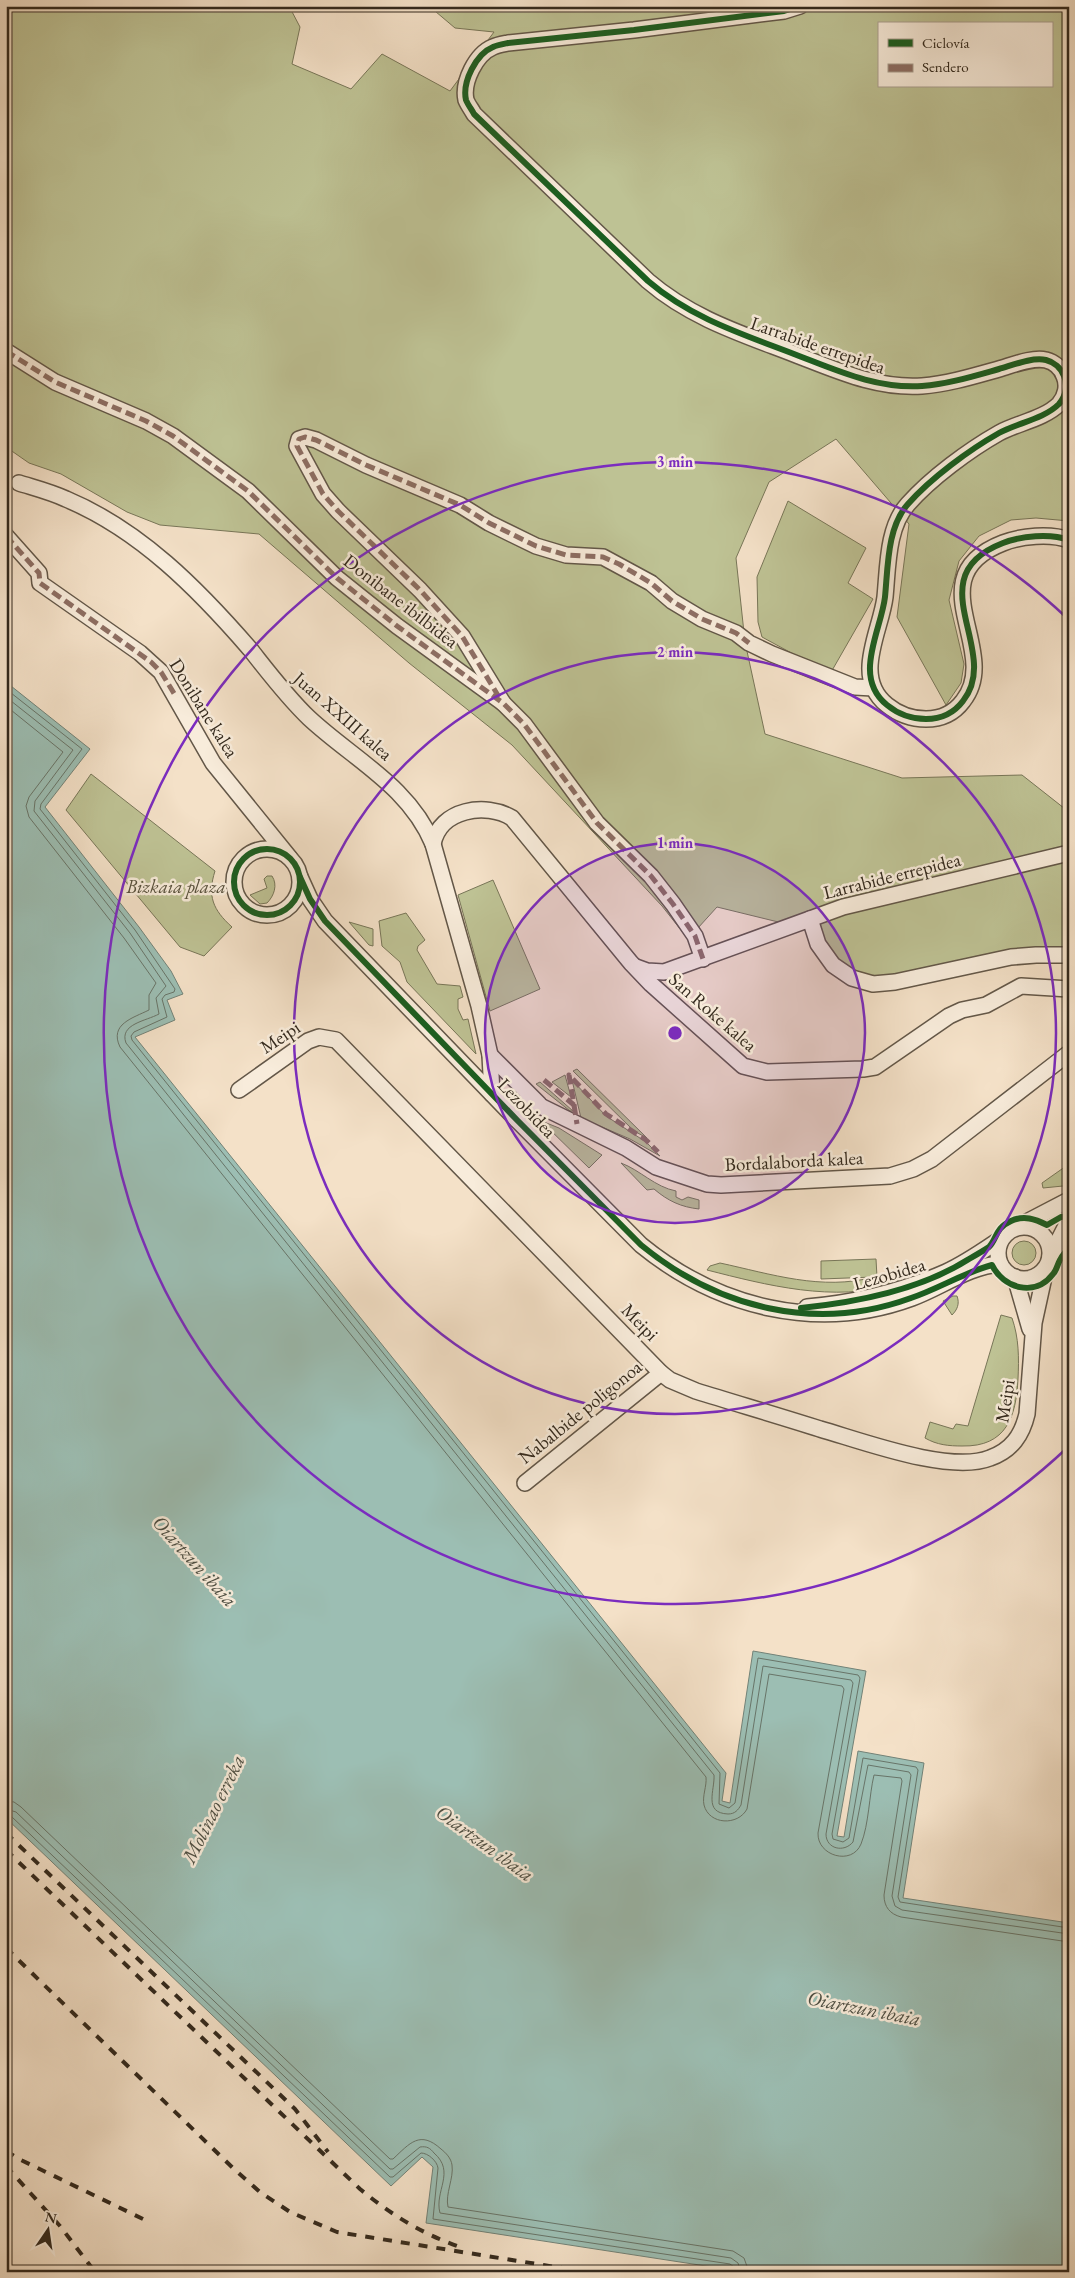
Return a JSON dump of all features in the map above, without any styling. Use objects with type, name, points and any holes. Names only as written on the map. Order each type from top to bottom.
[{"type":"street","name":"Larrabide errepidea","points":[[800,6],[784,11],[634,30],[508,43],[492,47],[482,54],[472,69],[467,83],[466,100],[474,114],[648,281],[666,297],[707,320],[872,383],[923,386],[949,382],[1028,361],[1046,360],[1057,365],[1064,375],[1065,394],[1058,405],[1000,433],[971,452],[920,492],[899,515],[893,533],[884,599],[871,650],[873,688]]},
{"type":"street","name":"Donibane ibilbidea","points":[[6,352],[55,382],[146,421],[173,436],[248,491],[336,578],[397,626],[503,703],[524,724],[597,823],[651,876],[695,936],[703,959]]},
{"type":"street","points":[[503,703],[462,636],[420,590],[323,494],[297,446],[299,439],[305,437],[316,440],[366,465],[460,505],[489,524],[536,546],[566,555],[603,557],[651,583],[672,601],[702,619],[736,634],[772,654],[855,687],[873,688],[883,702],[897,712],[912,717],[939,718],[959,706],[967,696],[974,679],[974,661],[962,609],[962,590],[970,567],[979,555],[990,548],[1008,541],[1048,536],[1069,540]]},
{"type":"street","name":"Juan XXIII kalea","points":[[19,483],[66,499],[127,532],[159,556],[250,649],[293,702],[400,793],[426,826],[433,844],[490,1055],[492,1094]]},
{"type":"street","name":"Donibane kalea","points":[[6,536],[39,572],[40,583],[146,658],[161,672],[213,763],[289,857]]},
{"type":"street","name":"San Roke kalea","points":[[433,844],[438,830],[463,813],[478,809],[489,809],[505,814],[518,824],[631,964],[735,1061],[750,1070],[767,1072],[875,1067],[887,1061],[949,1016],[962,1010],[986,1005],[1021,986],[1069,988]]},
{"type":"street","points":[[272,849],[289,857],[300,877],[297,895],[285,909],[271,914],[263,914],[248,908],[238,896],[234,880],[239,864],[253,852],[272,849]]},
{"type":"street","name":"Larrabide errepidea","points":[[1069,853],[843,907],[810,919],[818,944],[828,960],[852,978],[873,984],[884,984],[1011,957],[1036,955],[1069,956]]},
{"type":"street","name":"Lezobidea","points":[[300,877],[310,900],[325,921],[517,1120],[641,1245],[660,1260],[703,1286],[749,1303],[812,1315],[869,1310],[911,1298],[964,1275],[1000,1264]]},
{"type":"street","name":"Lezobidea","points":[[285,909],[306,911],[325,921]]},
{"type":"street","points":[[631,964],[657,973],[678,968],[810,919]]},
{"type":"street","name":"Meipi","points":[[239,1090],[313,1038],[331,1038],[341,1043],[661,1373],[670,1380],[696,1391],[899,1452],[957,1462],[974,1462],[990,1459],[1004,1452],[1015,1442],[1024,1429],[1037,1304],[1048,1262],[1069,1220]]},
{"type":"street","name":"Bordalaborda kalea","points":[[517,1120],[516,1108],[523,1102],[532,1102],[626,1148],[656,1167],[706,1184],[721,1186],[890,1176],[913,1170],[932,1159],[1069,1053]]},
{"type":"street","points":[[468,1069],[484,1070],[490,1055]]},
{"type":"street","name":"Juan XXIII kalea","points":[[490,1055],[542,1107]]},
{"type":"street","points":[[1016,1228],[1026,1227],[1042,1233],[1047,1240],[1048,1262],[1032,1278],[1015,1278],[1009,1275],[1000,1264],[998,1251],[1002,1238],[1016,1228],[1069,1200]]},
{"type":"street","name":"Lezobidea","points":[[773,1309],[806,1308],[856,1300],[910,1286],[947,1272],[1002,1238]]},
{"type":"street","name":"Meipi","points":[[1015,1278],[1026,1309],[1032,1342]]},
{"type":"street","name":"Nabalbide poligonoa","points":[[525,1483],[661,1373]]},
{"type":"green space","points":[[6,6],[289,6],[300,27],[292,64],[351,89],[382,54],[450,91],[494,32],[455,28],[429,6],[1069,6],[1069,521],[1036,518],[1011,520],[979,536],[959,561],[949,600],[964,664],[961,683],[946,705],[897,617],[909,524],[836,439],[769,482],[736,558],[745,642],[765,734],[902,778],[1022,775],[1069,812],[1069,955],[895,982],[843,973],[815,931],[717,907],[688,939],[662,906],[512,745],[409,663],[259,534],[160,525],[127,512],[61,474],[29,463],[6,447]]},
{"type":"green space","points":[[788,501],[866,548],[848,583],[873,599],[830,674],[762,637],[758,622],[757,577]]},
{"type":"green space","name":"Bizkaia plaza","points":[[91,774],[215,871],[212,888],[213,902],[220,915],[232,927],[204,956],[180,947],[66,810]]},
{"type":"green space","points":[[267,876],[272,876],[274,879],[274,890],[272,897],[267,903],[260,904],[250,895],[267,888],[264,879]]},
{"type":"green space","points":[[493,880],[540,989],[490,1011],[458,895]]},
{"type":"green space","points":[[406,913],[425,940],[418,946],[417,950],[437,984],[460,986],[463,997],[458,999],[458,1009],[463,1020],[468,1019],[476,1054],[407,982],[400,962],[382,946],[379,921]]},
{"type":"green space","points":[[349,922],[373,929],[373,946],[369,945]]},
{"type":"green space","points":[[577,1069],[647,1138],[634,1131],[573,1071]]},
{"type":"green space","points":[[565,1075],[571,1097],[552,1082]]},
{"type":"green space","points":[[572,1080],[606,1116],[646,1142],[660,1156],[630,1139],[581,1118]]},
{"type":"green space","points":[[540,1082],[573,1111],[570,1111],[536,1084]]},
{"type":"green space","points":[[544,1122],[559,1128],[602,1155],[589,1168]]},
{"type":"green space","points":[[621,1163],[661,1186],[676,1191],[676,1197],[682,1200],[688,1197],[699,1200],[699,1209],[675,1203],[654,1189],[647,1190]]},
{"type":"green space","points":[[1069,1164],[1069,1181],[1063,1186],[1043,1188],[1042,1183]]},
{"type":"green space","points":[[1024,1241],[1033,1244],[1036,1253],[1033,1262],[1024,1265],[1015,1262],[1012,1253],[1015,1244]]},
{"type":"green space","points":[[876,1259],[877,1277],[918,1266],[924,1272],[899,1283],[872,1289],[849,1292],[825,1292],[777,1286],[707,1270],[710,1266],[720,1263],[777,1276],[816,1282],[855,1281],[874,1277],[821,1279],[821,1261]]},
{"type":"green space","points":[[957,1296],[958,1304],[957,1309],[952,1315],[943,1301]]},
{"type":"green space","points":[[1001,1315],[1012,1318],[1016,1333],[1018,1356],[1015,1405],[1006,1427],[999,1435],[977,1445],[948,1445],[925,1438],[930,1422],[953,1429],[956,1424],[968,1426]]},
{"type":"water","points":[[6,682],[90,749],[45,807],[139,927],[171,971],[183,994],[167,1000],[175,1020],[135,1037],[726,1773],[722,1801],[730,1803],[753,1651],[866,1671],[837,1836],[844,1837],[858,1751],[924,1763],[903,1898],[1069,1923],[1069,2272],[745,2272],[426,2223],[433,2167],[422,2157],[391,2186],[6,1818]]},
{"type":"railway","points":[[6,1833],[295,2109],[328,2152]]},
{"type":"railway","points":[[6,1850],[360,2189],[406,2222],[457,2246]]},
{"type":"railway","points":[[6,1948],[235,2170],[260,2192],[290,2212],[337,2232],[587,2272]]},
{"type":"railway","points":[[6,2151],[143,2219]]},
{"type":"railway","points":[[6,2166],[60,2226],[95,2272]]},
{"type":"marked path","points":[[6,351],[55,382],[146,421],[173,436],[248,491],[337,578],[397,626],[503,703],[524,724],[597,823],[651,876],[673,904],[695,936],[703,959]]},
{"type":"marked path","points":[[499,697],[462,636],[420,590],[338,511],[323,494],[297,446],[299,439],[305,437],[316,440],[366,465],[460,505],[489,523],[536,546],[566,555],[603,557],[619,564],[651,583],[672,601],[702,619],[736,633],[749,643]]},
{"type":"marked path","points":[[6,536],[39,573],[40,583],[151,662],[161,672],[175,695]]},
{"type":"marked path","points":[[544,1080],[574,1105],[569,1075],[606,1114],[646,1140],[658,1152]]},
{"type":"marked path","points":[[574,1105],[577,1124]]},
{"type":"cycle path","points":[[800,6],[784,11],[498,45],[487,51],[476,62],[468,77],[465,93],[466,100],[474,114],[648,281],[664,294],[718,324],[841,372],[888,385],[922,386],[941,383],[971,377],[1022,362],[1041,359],[1049,361],[1061,370],[1066,387],[1065,394],[1059,404],[1038,417],[1006,429],[963,456],[917,494],[901,513],[892,536],[883,610],[871,653],[870,667],[871,681],[877,694],[891,708],[910,717],[932,719],[951,712],[963,701],[973,681],[974,660],[962,595],[965,575],[978,557],[1003,543],[1018,539],[1045,536],[1069,540]]},
{"type":"cycle path","points":[[267,849],[279,852],[290,859],[297,870],[300,882],[297,894],[290,905],[279,912],[267,915],[255,912],[244,905],[237,894],[234,882],[237,870],[244,859],[255,852],[267,849]]},
{"type":"cycle path","points":[[300,877],[310,899],[325,921],[517,1120],[641,1245],[671,1267],[702,1285],[735,1299],[769,1308],[804,1313],[839,1313],[875,1308],[911,1298],[992,1265],[997,1273],[1011,1284],[1029,1288],[1037,1286],[1046,1281],[1054,1272],[1069,1247]]},
{"type":"cycle path","points":[[801,1308],[866,1298],[909,1287],[950,1270],[989,1247],[1002,1227],[1011,1221],[1029,1218],[1047,1225],[1061,1217],[1069,1216]]},
{"type":"water label","name":"Oiartzun ibaia","points":[[195,1561]]},
{"type":"water label","name":"Molinao erreka","points":[[213,1809]]},
{"type":"water label","name":"Oiartzun ibaia","points":[[485,1843]]},
{"type":"water label","name":"Oiartzun ibaia","points":[[864,2008]]}]
